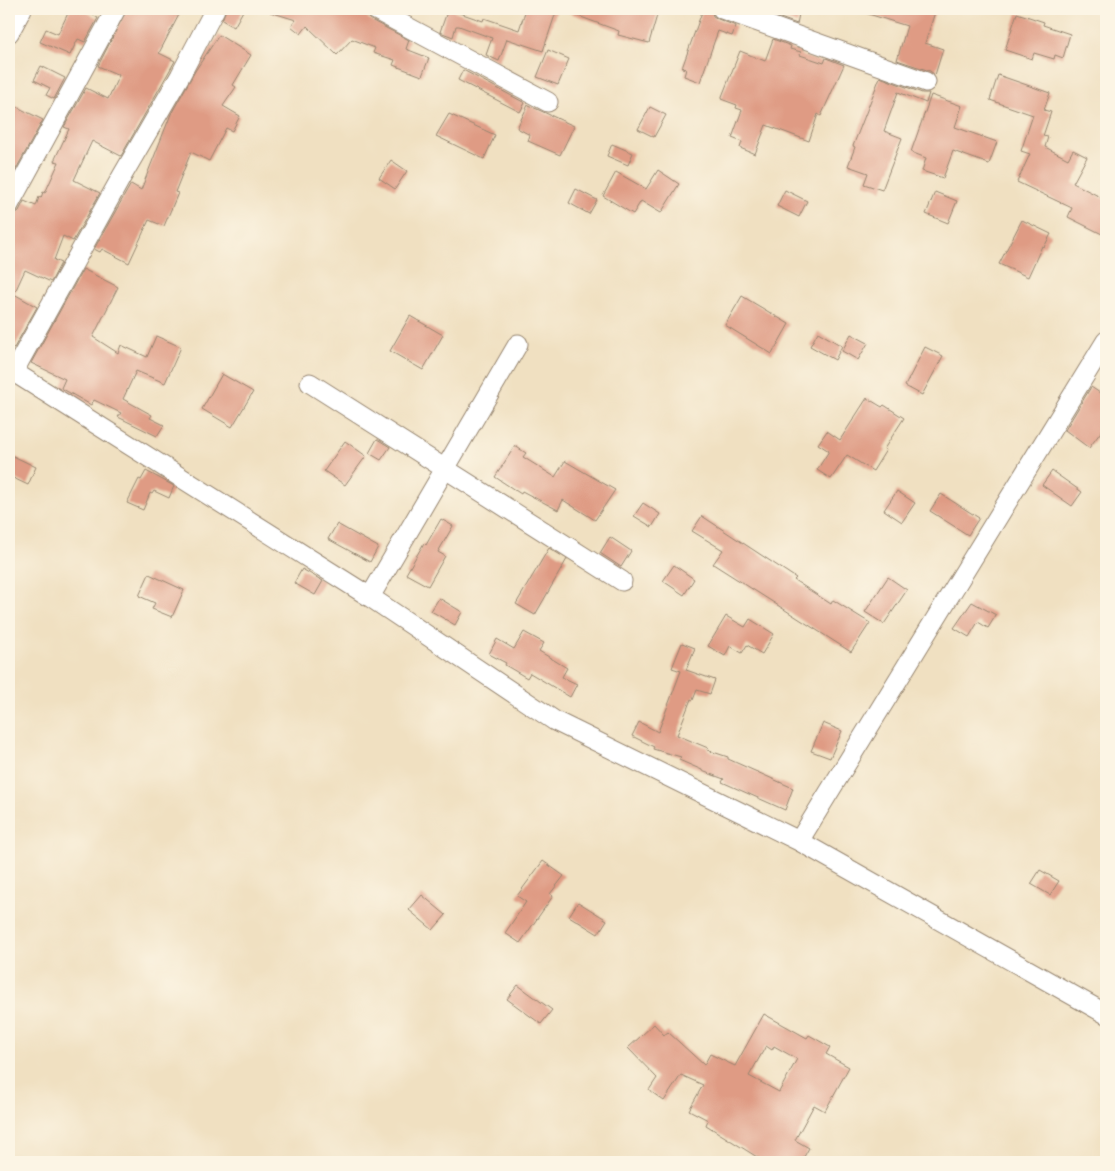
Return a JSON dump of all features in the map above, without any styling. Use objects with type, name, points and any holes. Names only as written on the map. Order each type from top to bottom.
[{"type":"street","points":[[9,33],[22,9]]},
{"type":"street","points":[[9,205],[116,9]]},
{"type":"street","points":[[215,9],[180,76],[11,370],[370,597],[555,721],[799,841],[1106,1014]]},
{"type":"street","points":[[374,9],[548,102]]},
{"type":"street","points":[[722,9],[926,82]]},
{"type":"street","points":[[799,841],[1106,341]]},
{"type":"street","points":[[370,597],[518,344]]},
{"type":"street","points":[[310,383],[622,581]]},
{"type":"building","points":[[70,9],[80,9],[98,18],[85,42],[78,39],[70,55],[40,42],[46,29],[58,34]]},
{"type":"building","points":[[127,9],[182,9],[159,53],[175,61],[121,156],[92,141],[74,180],[100,193],[73,241],[63,236],[54,260],[61,263],[51,282],[25,270],[14,294],[37,307],[14,348],[9,346],[9,225],[13,215],[19,211],[24,201],[36,206],[39,197],[41,198],[43,192],[45,193],[59,162],[54,161],[69,129],[64,127],[86,88],[108,99],[119,75],[98,66]]},
{"type":"building","points":[[226,9],[244,9],[234,27],[222,20]]},
{"type":"building","points":[[271,9],[353,9],[364,13],[369,19],[409,40],[406,49],[429,58],[422,76],[393,65],[395,60],[373,53],[375,48],[352,39],[337,55],[307,26],[301,34],[291,26],[296,20],[270,12]]},
{"type":"building","points":[[448,9],[483,21],[484,18],[519,30],[526,9],[557,9],[543,51],[507,39],[499,61],[486,55],[492,38],[459,26],[456,26],[453,37],[440,32]]},
{"type":"building","points":[[562,9],[646,9],[658,12],[649,43],[618,35],[619,31]]},
{"type":"building","points":[[703,9],[711,9],[713,16],[736,26],[732,36],[718,31],[700,82],[684,76],[686,69],[682,68]]},
{"type":"building","points":[[755,9],[800,9],[797,24]]},
{"type":"building","points":[[863,9],[936,9],[925,43],[943,49],[935,75],[930,71],[897,60],[907,26],[862,12]]},
{"type":"building","points":[[1017,13],[1044,22],[1043,25],[1070,34],[1063,58],[1055,55],[1054,59],[1034,53],[1032,59],[1005,50]]},
{"type":"building","points":[[219,35],[251,55],[233,85],[236,87],[223,106],[240,116],[232,131],[226,128],[209,161],[191,152],[175,192],[178,193],[164,226],[149,220],[129,263],[102,249],[100,252],[94,249],[131,184],[141,190],[171,114],[195,71]]},
{"type":"building","points":[[773,39],[791,46],[790,49],[801,52],[800,55],[824,63],[826,58],[844,65],[821,116],[818,114],[809,141],[766,125],[755,154],[740,148],[742,142],[732,138],[742,110],[736,108],[737,105],[721,99],[740,51],[765,61]]},
{"type":"building","points":[[548,50],[569,59],[558,85],[537,77]]},
{"type":"building","points":[[41,66],[65,78],[54,99],[46,95],[50,88],[34,80]]},
{"type":"building","points":[[463,70],[525,103],[520,112],[458,80]]},
{"type":"building","points":[[998,75],[1050,93],[1044,110],[1051,112],[1043,136],[1048,137],[1045,147],[1068,159],[1073,150],[1087,157],[1073,183],[1106,200],[1106,236],[1068,217],[1072,208],[1017,182],[1030,154],[1021,151],[1033,115],[990,100]]},
{"type":"building","points":[[880,77],[922,93],[929,93],[926,103],[898,92],[884,131],[902,138],[882,190],[864,184],[868,173],[848,166],[855,147],[853,146]]},
{"type":"building","points":[[931,95],[962,106],[955,127],[997,142],[989,164],[953,151],[943,178],[922,171],[926,158],[911,152]]},
{"type":"building","points":[[9,103],[43,120],[9,182]]},
{"type":"building","points":[[528,105],[574,126],[560,155],[528,141],[530,135],[517,128]]},
{"type":"building","points":[[650,107],[666,115],[654,137],[638,129]]},
{"type":"building","points":[[449,114],[495,135],[484,159],[436,136]]},
{"type":"building","points":[[612,144],[633,153],[628,165],[607,156]]},
{"type":"building","points":[[391,160],[407,171],[395,189],[379,178]]},
{"type":"building","points":[[658,170],[679,184],[661,213],[641,201],[633,214],[603,196],[616,172],[646,189]]},
{"type":"building","points":[[576,189],[597,200],[589,214],[569,203]]},
{"type":"building","points":[[785,190],[807,201],[799,217],[777,206]]},
{"type":"building","points":[[935,192],[957,201],[948,223],[926,214]]},
{"type":"building","points":[[1022,220],[1051,234],[1044,247],[1042,246],[1028,277],[999,264]]},
{"type":"building","points":[[83,269],[118,287],[93,337],[118,353],[121,345],[147,357],[156,336],[181,347],[165,383],[136,371],[123,399],[152,415],[150,418],[164,425],[157,436],[118,417],[121,413],[94,400],[91,405],[61,388],[65,379],[31,363]]},
{"type":"building","points":[[742,296],[789,324],[772,354],[725,325]]},
{"type":"building","points":[[410,316],[443,335],[423,370],[390,351]]},
{"type":"building","points":[[818,332],[842,346],[835,360],[810,346]]},
{"type":"building","points":[[851,334],[868,343],[858,360],[842,351]]},
{"type":"building","points":[[925,347],[943,356],[922,395],[905,386]]},
{"type":"building","points":[[222,374],[253,392],[232,427],[202,409]]},
{"type":"building","points":[[1091,387],[1106,397],[1106,425],[1089,448],[1065,430]]},
{"type":"building","points":[[867,398],[882,407],[884,405],[904,418],[884,449],[886,450],[873,471],[847,455],[831,479],[817,470],[829,451],[818,444],[827,431],[840,440]]},
{"type":"building","points":[[377,439],[390,447],[381,460],[369,453]]},
{"type":"building","points":[[345,441],[366,456],[345,485],[324,471]]},
{"type":"building","points":[[515,446],[526,453],[523,457],[555,477],[565,461],[615,490],[595,520],[563,500],[558,510],[522,491],[521,494],[495,477]]},
{"type":"building","points":[[9,454],[36,467],[28,485],[9,476]]},
{"type":"building","points":[[146,471],[174,486],[169,498],[154,491],[152,494],[150,493],[143,510],[127,503],[139,479],[141,480]]},
{"type":"building","points":[[1052,471],[1082,492],[1072,506],[1042,485]]},
{"type":"building","points":[[897,491],[915,503],[902,522],[884,510]]},
{"type":"building","points":[[941,494],[979,518],[968,535],[930,511]]},
{"type":"building","points":[[643,503],[660,514],[652,527],[634,516]]},
{"type":"building","points":[[702,516],[796,578],[794,580],[831,604],[833,600],[870,623],[851,652],[713,564],[723,550],[692,531]]},
{"type":"building","points":[[441,519],[453,526],[438,552],[445,556],[428,586],[406,574]]},
{"type":"building","points":[[337,524],[378,547],[370,562],[328,539]]},
{"type":"building","points":[[610,537],[631,551],[621,567],[600,553]]},
{"type":"building","points":[[549,548],[567,559],[535,615],[516,604]]},
{"type":"building","points":[[674,565],[694,579],[684,595],[663,581]]},
{"type":"building","points":[[302,569],[323,581],[315,595],[294,583]]},
{"type":"building","points":[[149,574],[184,590],[172,617],[152,609],[155,603],[139,596]]},
{"type":"building","points":[[888,577],[907,590],[884,624],[865,612]]},
{"type":"building","points":[[439,598],[462,612],[455,625],[431,611]]},
{"type":"building","points":[[972,602],[996,615],[988,628],[978,622],[969,637],[954,628]]},
{"type":"building","points":[[726,616],[745,627],[750,619],[774,634],[762,654],[747,645],[742,653],[730,646],[725,656],[708,646]]},
{"type":"building","points":[[524,632],[544,643],[539,651],[567,668],[562,677],[577,684],[570,697],[530,673],[527,678],[489,654],[497,639],[514,649]]},
{"type":"building","points":[[682,643],[695,648],[686,670],[715,680],[710,694],[697,690],[693,700],[691,699],[677,735],[793,788],[785,810],[722,782],[724,779],[679,760],[681,757],[653,749],[654,747],[632,736],[639,722],[658,732],[681,671],[672,668]]},
{"type":"building","points":[[823,723],[842,731],[830,758],[811,751]]},
{"type":"building","points":[[543,861],[564,876],[550,894],[553,896],[520,943],[505,933],[526,902],[517,896]]},
{"type":"building","points":[[1040,870],[1059,881],[1050,895],[1031,884]]},
{"type":"building","points":[[422,895],[446,915],[433,930],[409,910]]},
{"type":"building","points":[[578,902],[607,920],[598,934],[569,916]]},
{"type":"building","points":[[518,985],[552,1010],[541,1024],[507,999]]},
{"type":"building","points":[[764,1014],[807,1038],[809,1035],[830,1047],[826,1054],[849,1067],[825,1111],[814,1105],[795,1140],[809,1148],[801,1162],[765,1162],[706,1125],[708,1120],[689,1110],[703,1085],[681,1075],[664,1101],[649,1090],[657,1078],[628,1048],[654,1024],[664,1035],[668,1032],[704,1065],[710,1054],[735,1066]],"holes":[[[766,1046],[772,1050],[774,1046],[797,1059],[779,1092],[749,1076]]]}]
